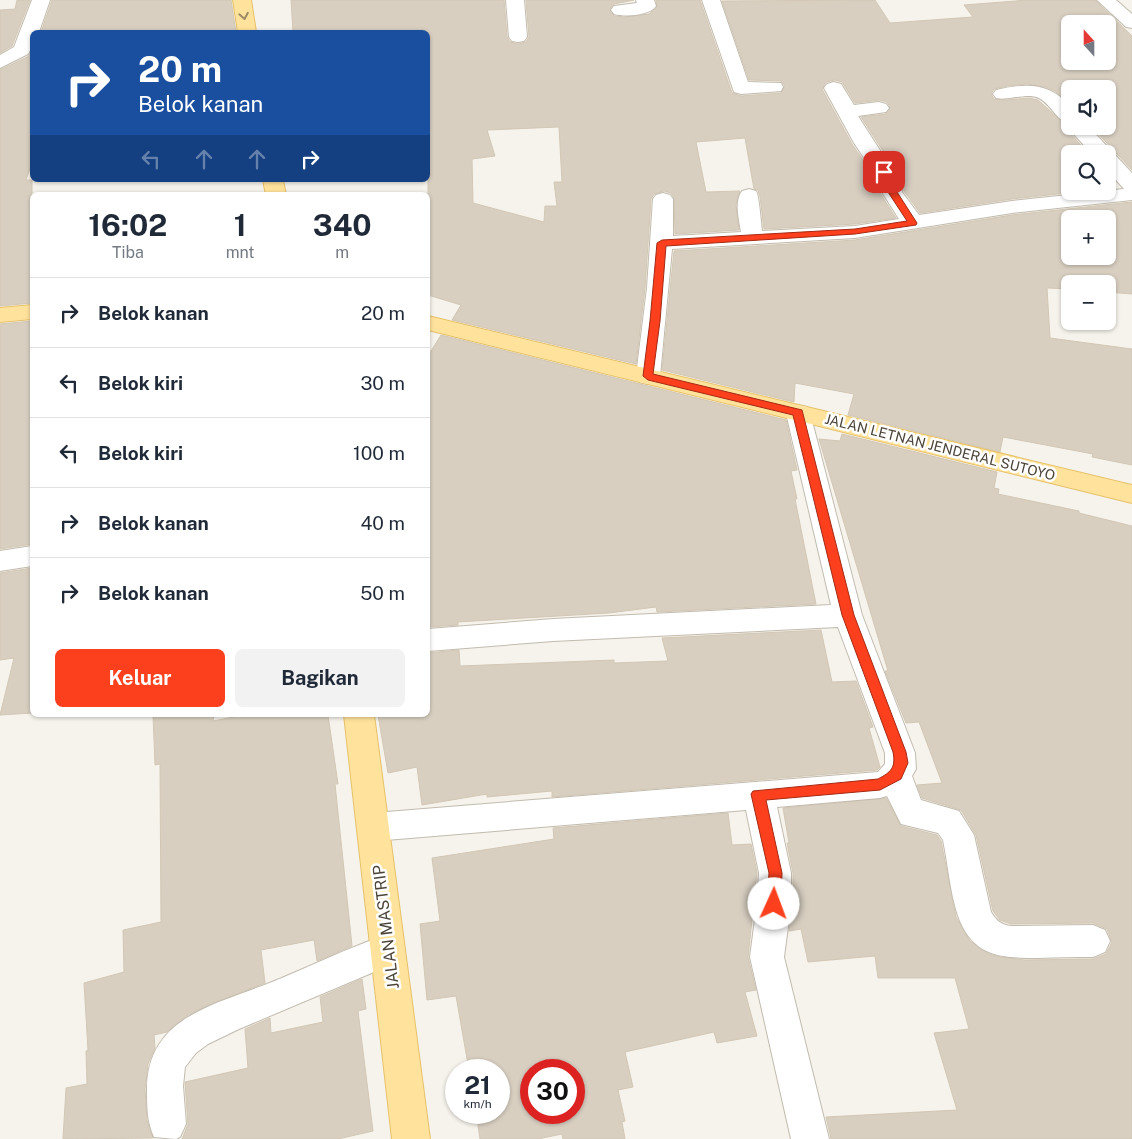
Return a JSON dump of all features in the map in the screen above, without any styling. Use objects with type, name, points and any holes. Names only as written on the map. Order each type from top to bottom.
[{"type":"main road","points":[[242,0],[247,30]]},
{"type":"main road","points":[[0,315],[30,310]]},
{"type":"main road","name":"JALAN LETNAN JENDERAL SUTOYO","points":[[430,323],[1132,494]]},
{"type":"main road","name":"JALAN MASTRIP","points":[[360,717],[411,1139]]},
{"type":"street","points":[[0,62],[22,50],[41,0]]},
{"type":"street","points":[[515,0],[518,37]]},
{"type":"street","points":[[620,10],[643,8],[647,6],[645,0]]},
{"type":"street","points":[[712,0],[741,88],[774,87]]},
{"type":"street","points":[[1106,0],[1132,23]]},
{"type":"street","points":[[834,88],[843,102],[846,112],[891,183],[892,192],[913,223]]},
{"type":"street","points":[[1003,94],[1039,90],[1046,92],[1061,108]]},
{"type":"street","points":[[846,112],[879,108]]},
{"type":"street","points":[[1085,135],[1095,145]]},
{"type":"street","points":[[1116,168],[1132,185]]},
{"type":"street","points":[[749,194],[748,210],[754,238]]},
{"type":"street","points":[[662,243],[855,232],[1012,207],[1132,194]]},
{"type":"street","points":[[648,376],[662,243],[663,199]]},
{"type":"street","points":[[374,827],[880,785],[896,776],[902,763],[900,752],[848,615],[798,413]]},
{"type":"street","points":[[0,561],[30,556]]},
{"type":"street","points":[[430,640],[553,630],[848,615]]},
{"type":"street","points":[[896,776],[907,806],[912,814],[948,821],[958,835],[975,915],[983,930],[997,940],[1011,942],[1093,941]]},
{"type":"street","points":[[758,794],[775,873],[774,904],[767,957],[810,1139]]},
{"type":"street","points":[[166,1124],[165,1083],[167,1065],[175,1049],[184,1040],[197,1031],[320,976],[388,950]]},
{"type":"building","points":[[17,0],[30,0],[12,46],[0,53],[0,10],[15,9]]},
{"type":"building","points":[[52,0],[231,0],[236,30],[42,30]]},
{"type":"building","points":[[291,0],[504,0],[507,37],[510,42],[518,44],[526,42],[529,37],[526,0],[634,0],[614,4],[610,9],[614,16],[624,17],[649,14],[657,7],[656,0],[700,0],[732,93],[741,96],[781,93],[785,86],[781,81],[749,80],[722,1],[875,0],[890,23],[973,17],[964,5],[1028,0],[1095,0],[1110,15],[1061,15],[1061,70],[1116,70],[1116,20],[1132,36],[1132,170],[1116,153],[1116,145],[1109,145],[1099,135],[1116,135],[1116,80],[1061,80],[1061,96],[1046,87],[1027,84],[994,89],[991,94],[994,99],[1029,98],[1038,100],[1061,121],[1061,135],[1072,135],[1081,145],[1061,145],[1061,194],[920,213],[904,191],[903,182],[861,117],[886,114],[890,107],[887,102],[880,100],[855,103],[842,82],[835,80],[826,82],[822,89],[852,144],[879,184],[880,193],[896,218],[855,224],[764,229],[760,197],[758,190],[754,189],[745,138],[696,142],[706,192],[740,191],[736,205],[739,230],[675,234],[674,198],[671,193],[664,191],[654,194],[651,199],[645,288],[636,364],[452,320],[461,305],[430,296],[430,192],[428,192],[428,182],[430,182],[430,30],[293,30]],"holes":[[[559,127],[562,182],[554,182],[557,206],[545,206],[544,222],[473,203],[472,159],[495,156],[487,130]]]},
{"type":"building","points":[[30,54],[30,168],[26,180],[32,182],[32,192],[30,192],[30,303],[0,306],[0,70]]},
{"type":"building","points":[[1132,202],[1132,294],[1116,293],[1116,275],[1061,275],[1061,289],[1047,288],[1050,338],[1132,349],[1132,465],[1092,457],[1093,454],[1003,437],[1000,452],[848,415],[854,394],[795,383],[794,402],[662,370],[674,251],[855,240],[1012,215]]},
{"type":"building","points":[[30,321],[30,544],[0,549],[0,324]]},
{"type":"building","points":[[441,335],[786,420],[797,470],[791,471],[797,499],[795,499],[816,604],[657,612],[656,607],[609,613],[458,622],[458,625],[430,627],[430,353]]},
{"type":"building","points":[[842,434],[997,472],[994,488],[999,489],[998,494],[1079,511],[1079,513],[1132,526],[1132,1139],[831,1139],[826,1117],[957,1110],[934,1033],[969,1029],[955,978],[878,978],[875,956],[808,962],[801,929],[789,931],[793,904],[793,873],[783,808],[886,798],[901,826],[937,835],[941,841],[956,917],[970,941],[989,954],[1025,960],[1093,959],[1106,954],[1112,942],[1107,929],[1093,923],[1011,924],[1000,920],[993,911],[976,835],[961,810],[922,798],[917,785],[942,783],[919,722],[906,723],[885,671],[888,671],[819,439],[840,441]]},
{"type":"building","points":[[30,568],[30,713],[0,715],[14,658],[0,660],[0,573]]},
{"type":"building","points":[[821,630],[832,682],[856,681],[873,727],[869,728],[880,767],[877,770],[552,797],[552,791],[487,797],[487,794],[422,805],[417,767],[388,773],[378,717],[430,717],[430,653],[459,650],[460,666],[614,660],[614,663],[668,661],[662,638]]},
{"type":"building","points":[[153,717],[214,717],[213,721],[234,717],[328,717],[338,784],[335,784],[352,946],[317,961],[314,940],[261,950],[265,983],[208,1005],[188,1015],[167,1032],[154,1035],[155,1048],[148,1064],[145,1089],[147,1120],[153,1138],[63,1139],[66,1088],[87,1084],[86,1051],[88,1050],[84,983],[124,972],[123,930],[161,922],[160,764],[155,765]]},
{"type":"building","points":[[728,813],[732,845],[751,844],[757,873],[748,957],[756,990],[745,992],[757,1036],[717,1043],[714,1032],[625,1052],[633,1087],[618,1090],[625,1121],[622,1122],[625,1139],[563,1139],[562,1134],[538,1139],[480,1139],[478,1124],[510,1124],[510,1059],[467,1059],[456,996],[427,1000],[420,924],[440,921],[432,858],[554,839],[553,828]]},
{"type":"building","points":[[362,979],[366,1009],[358,1011],[373,1131],[338,1139],[182,1139],[188,1124],[185,1082],[248,1068],[245,1029],[270,1018],[271,1033],[323,1022],[320,997]]},
{"type":"route","points":[[774,904],[775,873],[758,794],[880,785],[896,776],[902,763],[900,752],[848,615],[798,413],[648,376],[662,243],[855,232],[913,223],[892,192],[891,183],[884,172]]}]
